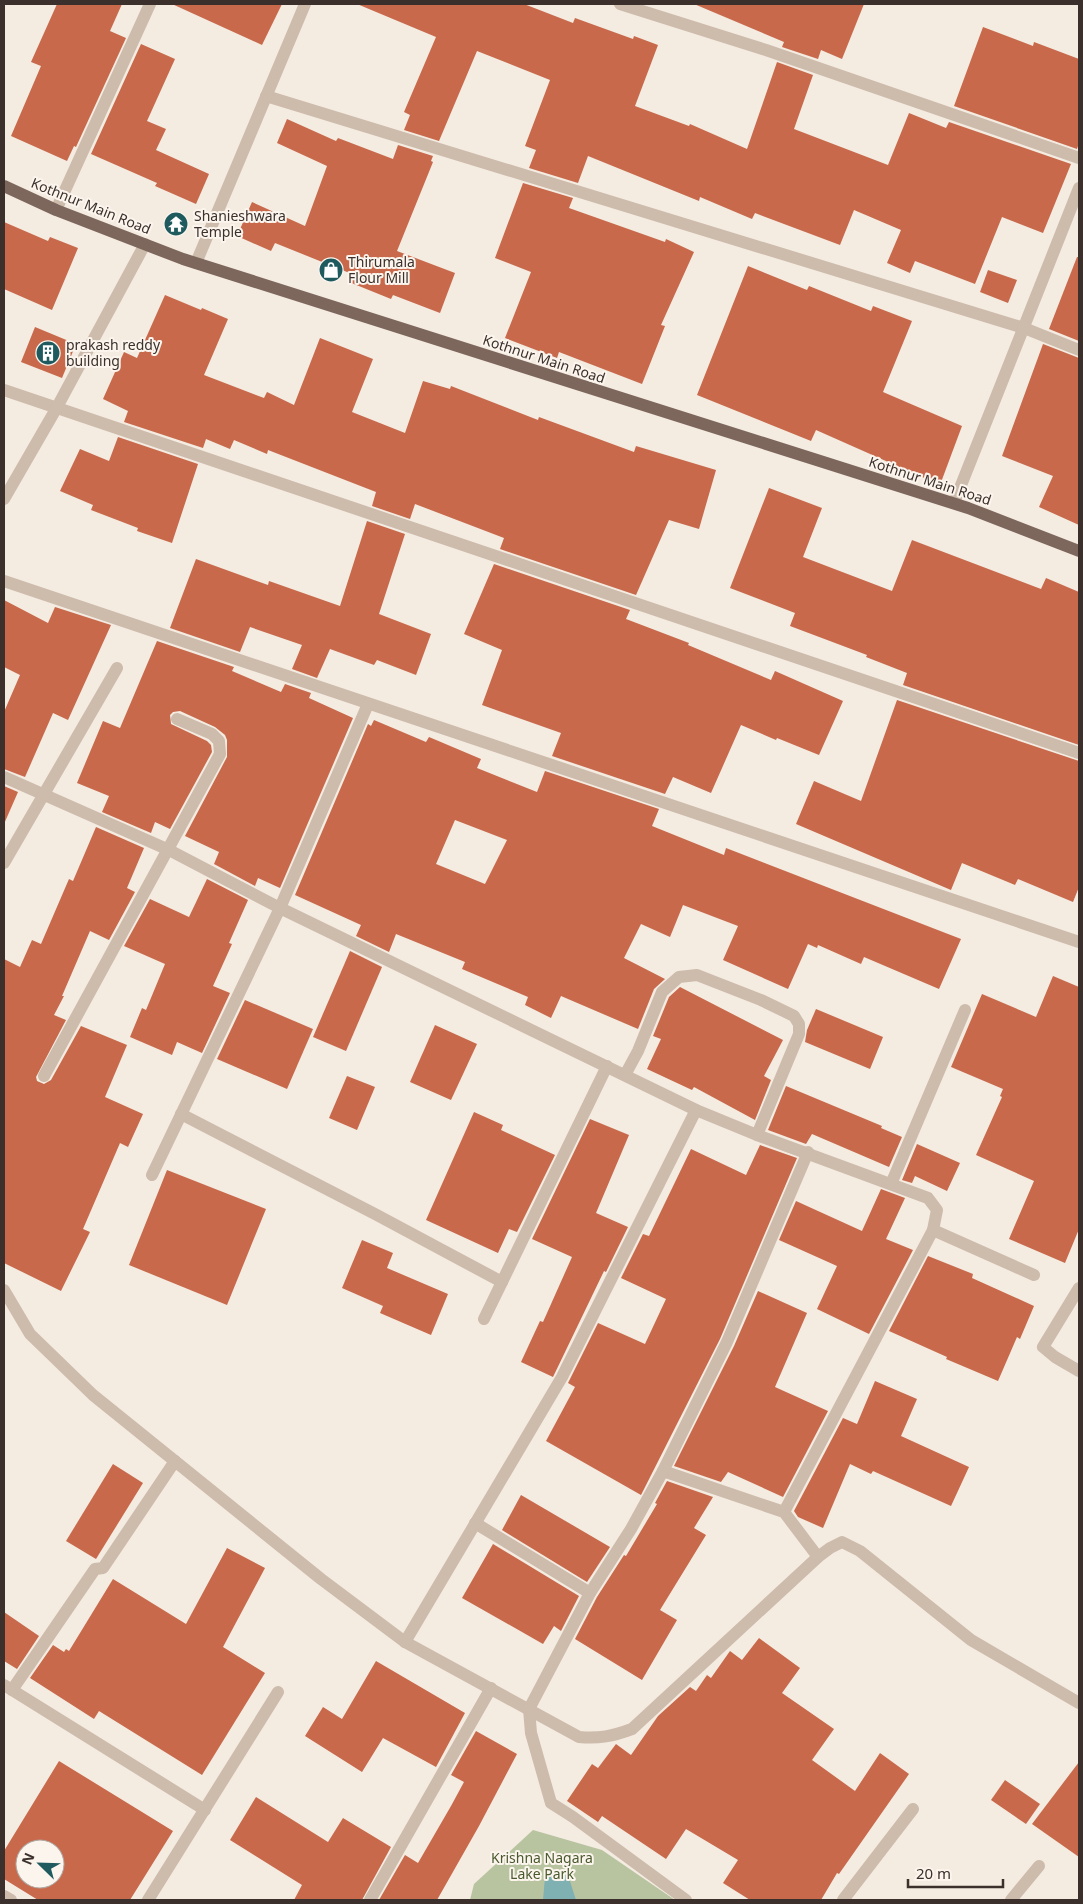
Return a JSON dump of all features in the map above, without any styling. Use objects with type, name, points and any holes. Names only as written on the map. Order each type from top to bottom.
[{"type":"main road","name":"Kothnur Main Road","points":[[4,186],[56,210],[196,263],[642,406],[954,503],[1079,551]]},
{"type":"street","points":[[56,210],[150,4]]},
{"type":"street","points":[[196,263],[305,4]]},
{"type":"street","points":[[620,4],[766,50],[1079,158]]},
{"type":"street","points":[[266,96],[1024,328],[1079,350]]},
{"type":"street","points":[[954,503],[1079,188]]},
{"type":"street","points":[[4,499],[56,409],[145,244]]},
{"type":"street","points":[[4,390],[1079,753]]},
{"type":"street","points":[[4,581],[1079,942]]},
{"type":"street","points":[[4,863],[117,668]]},
{"type":"street","points":[[152,1175],[280,908],[368,704]]},
{"type":"street","points":[[44,1076],[220,754],[219,741],[212,734],[177,719]]},
{"type":"street","points":[[4,777],[169,850],[280,908],[696,1110],[757,1135],[808,1152],[928,1198],[936,1210],[933,1230],[784,1512]]},
{"type":"street","points":[[625,1075],[638,1051],[662,992],[679,977],[697,975],[761,1000],[794,1016],[799,1024],[799,1034],[757,1135]]},
{"type":"street","points":[[892,1184],[965,1010]]},
{"type":"street","points":[[484,1319],[607,1066]]},
{"type":"street","points":[[405,1642],[562,1377],[696,1110]]},
{"type":"street","points":[[181,1114],[502,1282]]},
{"type":"street","points":[[686,1900],[551,1803],[531,1733],[529,1709],[590,1593],[663,1471],[727,1342],[808,1152]]},
{"type":"street","points":[[933,1230],[1034,1275]]},
{"type":"street","points":[[1079,1288],[1043,1347],[1079,1371]]},
{"type":"street","points":[[4,1290],[30,1334],[93,1395],[321,1579],[405,1642],[579,1738],[596,1739],[611,1737],[632,1729],[818,1557],[842,1542],[860,1551],[971,1640],[1079,1703]]},
{"type":"street","points":[[175,1461],[103,1568],[95,1569],[8,1687],[205,1810]]},
{"type":"street","points":[[663,1471],[784,1512],[818,1557]]},
{"type":"street","points":[[475,1523],[590,1593]]},
{"type":"street","points":[[370,1900],[491,1688]]},
{"type":"street","points":[[148,1900],[278,1692]]},
{"type":"street","points":[[843,1900],[913,1809]]},
{"type":"street","points":[[1011,1900],[1039,1866]]},
{"type":"street","points":[[4,1896],[11,1900]]},
{"type":"green space","name":"Krishna Nagara Lake Park","points":[[533,1830],[602,1850],[675,1900],[470,1900],[474,1884]]},
{"type":"water","points":[[568,1875],[576,1900],[543,1900],[545,1877]]},
{"type":"building","points":[[57,4],[122,4],[110,31],[126,38],[76,147],[74,146],[67,161],[11,136],[41,66],[31,62]]},
{"type":"building","points":[[172,4],[282,4],[262,45]]},
{"type":"building","points":[[357,4],[524,4],[573,23],[575,18],[633,39],[634,36],[658,45],[635,106],[689,126],[690,124],[747,149],[777,62],[813,75],[794,129],[888,165],[909,113],[946,128],[949,122],[1071,164],[1043,233],[1002,217],[975,284],[915,261],[910,273],[887,263],[901,230],[854,210],[840,245],[755,213],[752,219],[700,197],[699,201],[588,156],[578,183],[529,168],[536,150],[525,146],[550,80],[477,51],[439,141],[404,130],[410,115],[404,112],[436,37]]},
{"type":"building","points":[[694,4],[864,4],[842,59],[821,50],[818,59],[782,47],[784,42]]},
{"type":"building","points":[[983,27],[1033,46],[1034,42],[1079,59],[1079,143],[1077,149],[954,106]]},
{"type":"building","points":[[141,44],[175,59],[147,121],[166,129],[156,150],[209,174],[196,204],[155,186],[157,183],[91,154]]},
{"type":"building","points":[[287,119],[336,141],[338,138],[393,159],[398,145],[433,156],[431,161],[433,162],[397,251],[455,273],[440,313],[393,295],[391,299],[349,282],[352,274],[275,243],[271,251],[237,236],[252,202],[305,226],[327,166],[277,143]]},
{"type":"building","points":[[523,183],[573,198],[569,208],[665,242],[666,239],[694,252],[661,325],[665,326],[642,384],[559,352],[557,358],[505,338],[531,272],[495,258]]},
{"type":"building","points":[[4,222],[48,241],[50,237],[78,248],[52,310],[4,289]]},
{"type":"building","points":[[1077,257],[1079,257],[1079,341],[1049,329]]},
{"type":"building","points":[[748,266],[807,290],[809,286],[871,311],[873,306],[912,321],[883,392],[962,426],[940,485],[816,430],[811,441],[697,395]]},
{"type":"building","points":[[988,270],[1017,280],[1008,303],[980,292]]},
{"type":"building","points":[[165,295],[228,319],[204,375],[264,398],[267,392],[294,405],[320,338],[373,359],[352,412],[405,433],[423,381],[450,389],[451,386],[538,420],[539,417],[634,452],[636,446],[716,470],[699,529],[669,520],[636,595],[500,549],[504,538],[415,504],[410,519],[372,506],[376,492],[268,450],[267,454],[234,440],[230,449],[206,439],[203,448],[124,422],[128,411],[103,399],[124,352],[137,358]]},
{"type":"building","name":"prakash reddy building","points":[[35,327],[76,344],[62,378],[21,362]]},
{"type":"building","points":[[1043,344],[1079,358],[1079,525],[1039,507],[1053,476],[1002,456]]},
{"type":"building","points":[[118,437],[198,464],[172,543],[137,531],[138,528],[91,510],[93,505],[60,491],[80,449],[109,461]]},
{"type":"building","points":[[769,488],[822,508],[803,557],[892,591],[912,540],[1041,589],[1046,578],[1079,592],[1079,745],[903,685],[907,673],[866,657],[867,655],[790,626],[795,613],[730,588]]},
{"type":"building","points":[[367,521],[405,534],[379,614],[431,634],[416,675],[377,660],[374,665],[330,649],[317,678],[292,669],[302,645],[250,627],[240,652],[170,628],[196,559],[268,585],[269,581],[340,606]]},
{"type":"building","points":[[494,564],[630,610],[626,619],[689,643],[688,645],[771,680],[775,671],[843,701],[819,755],[741,725],[711,793],[673,777],[665,794],[552,756],[561,733],[482,705],[502,650],[464,634]]},
{"type":"building","points":[[4,600],[48,623],[55,607],[111,625],[68,720],[53,713],[25,777],[4,769],[4,712],[20,675],[4,667]]},
{"type":"building","points":[[157,641],[234,667],[232,671],[281,692],[285,684],[311,693],[309,698],[353,718],[280,888],[258,878],[255,886],[214,864],[219,852],[185,836],[227,757],[227,740],[225,735],[215,727],[180,711],[173,712],[170,715],[171,724],[207,741],[211,745],[212,752],[170,829],[155,822],[151,833],[102,812],[109,796],[77,783],[103,721],[120,728]]},
{"type":"building","points":[[897,700],[1079,761],[1079,887],[1073,902],[1018,879],[1015,885],[962,863],[951,890],[796,824],[814,781],[861,801]]},
{"type":"building","points":[[374,720],[426,742],[429,737],[481,759],[477,768],[537,792],[545,771],[659,809],[652,826],[724,855],[726,848],[961,939],[939,989],[864,957],[861,964],[818,945],[817,948],[808,944],[788,989],[723,960],[738,926],[683,905],[670,937],[641,924],[624,958],[665,979],[654,989],[638,1029],[561,996],[551,1018],[525,1005],[528,997],[462,969],[465,962],[396,934],[389,952],[356,936],[361,925],[295,895],[368,724],[371,726]],"holes":[[[455,820],[507,840],[485,884],[436,864]]]},
{"type":"building","points":[[4,786],[18,792],[4,824]]},
{"type":"building","points":[[96,827],[144,848],[127,888],[135,892],[109,940],[90,931],[62,996],[64,996],[54,1015],[66,1020],[36,1077],[37,1081],[44,1084],[51,1080],[81,1026],[127,1045],[105,1097],[143,1114],[128,1147],[120,1143],[83,1229],[90,1232],[61,1291],[4,1263],[4,959],[20,967],[32,940],[41,944],[69,879],[73,881]]},
{"type":"building","points":[[207,879],[248,900],[229,943],[232,944],[213,986],[230,993],[202,1053],[177,1042],[172,1055],[130,1037],[142,1008],[146,1010],[165,964],[124,946],[150,899],[189,917]]},
{"type":"building","points":[[350,951],[382,967],[346,1051],[313,1037]]},
{"type":"building","points":[[1053,976],[1079,987],[1079,1229],[1065,1263],[1009,1239],[1034,1181],[976,1155],[1002,1097],[1000,1096],[1003,1089],[951,1067],[982,994],[1036,1017]]},
{"type":"building","points":[[680,987],[783,1040],[764,1076],[771,1080],[755,1120],[694,1087],[692,1090],[647,1069],[661,1039],[653,1036],[669,997]]},
{"type":"building","points":[[245,1000],[313,1029],[287,1089],[217,1059]]},
{"type":"building","points":[[816,1009],[883,1037],[870,1069],[805,1042],[807,1030]]},
{"type":"building","points":[[435,1025],[477,1044],[451,1100],[410,1082]]},
{"type":"building","points":[[347,1076],[375,1087],[357,1130],[329,1118]]},
{"type":"building","points":[[786,1086],[882,1126],[881,1128],[902,1137],[889,1167],[812,1134],[806,1144],[768,1130]]},
{"type":"building","points":[[474,1112],[503,1125],[501,1130],[555,1155],[517,1232],[509,1229],[498,1253],[426,1220]]},
{"type":"building","points":[[590,1119],[629,1135],[596,1213],[628,1227],[606,1272],[604,1271],[553,1377],[521,1362],[540,1321],[543,1322],[572,1257],[532,1239]]},
{"type":"building","points":[[917,1144],[960,1163],[947,1191],[915,1176],[912,1183],[902,1180]]},
{"type":"building","points":[[760,1145],[797,1158],[720,1339],[641,1495],[546,1441],[575,1387],[568,1383],[598,1323],[645,1344],[666,1299],[621,1278],[643,1234],[649,1236],[691,1149],[746,1175]]},
{"type":"building","points":[[167,1170],[266,1209],[227,1305],[129,1265]]},
{"type":"building","points":[[881,1189],[905,1198],[886,1239],[913,1250],[869,1334],[817,1309],[837,1266],[779,1240],[796,1201],[862,1231]]},
{"type":"building","points":[[362,1240],[393,1253],[387,1268],[448,1294],[431,1335],[380,1313],[383,1306],[342,1288]]},
{"type":"building","points":[[928,1256],[973,1274],[972,1278],[1034,1306],[1020,1339],[1017,1337],[998,1381],[946,1359],[947,1357],[889,1331]]},
{"type":"building","points":[[758,1291],[807,1313],[775,1387],[828,1411],[783,1497],[728,1472],[721,1482],[674,1466],[734,1346]]},
{"type":"building","points":[[875,1381],[917,1399],[901,1436],[969,1467],[951,1506],[873,1471],[871,1474],[850,1464],[823,1528],[798,1517],[794,1511],[843,1418],[857,1424]]},
{"type":"building","points":[[113,1464],[143,1483],[96,1559],[66,1541]]},
{"type":"building","points":[[667,1481],[713,1497],[694,1528],[706,1535],[660,1610],[677,1620],[642,1680],[575,1639],[597,1597],[624,1555],[626,1556],[657,1504],[655,1503]]},
{"type":"building","points":[[521,1495],[610,1547],[587,1582],[502,1530]]},
{"type":"building","points":[[493,1544],[579,1596],[561,1631],[554,1626],[543,1644],[462,1598]]},
{"type":"building","points":[[227,1548],[265,1568],[223,1647],[265,1673],[202,1775],[99,1711],[94,1719],[30,1678],[53,1645],[64,1652],[66,1649],[69,1651],[113,1579],[186,1624]]},
{"type":"building","points":[[4,1612],[39,1636],[17,1669],[4,1661]]},
{"type":"building","points":[[759,1638],[800,1668],[782,1693],[834,1729],[812,1760],[855,1791],[880,1753],[909,1774],[839,1874],[837,1873],[821,1900],[750,1900],[723,1883],[738,1860],[686,1829],[666,1859],[602,1816],[598,1822],[567,1801],[592,1764],[598,1768],[616,1744],[631,1755],[658,1716],[690,1687],[696,1691],[707,1675],[711,1678],[730,1651],[742,1660]]},
{"type":"building","points":[[376,1661],[465,1713],[436,1767],[383,1738],[362,1772],[305,1736],[323,1707],[342,1719]]},
{"type":"building","points":[[476,1731],[517,1754],[437,1900],[379,1900],[405,1855],[418,1863],[451,1806],[464,1782],[451,1775]]},
{"type":"building","points":[[59,1761],[173,1831],[130,1900],[38,1900],[20,1889],[65,1889],[65,1839],[15,1839],[15,1886],[4,1879],[4,1851]]},
{"type":"building","points":[[1079,1762],[1079,1857],[1032,1824]]},
{"type":"building","points":[[1005,1780],[1040,1804],[1026,1824],[991,1800]]},
{"type":"building","points":[[256,1797],[328,1842],[343,1818],[391,1847],[362,1900],[294,1900],[302,1885],[230,1840]]},
{"type":"place","name":"Shanieshwara Temple","points":[[176,224]]},
{"type":"place","name":"Thirumala Flour Mill","points":[[331,270]]},
{"type":"place","name":"prakash reddy building","points":[[48,353]]}]
